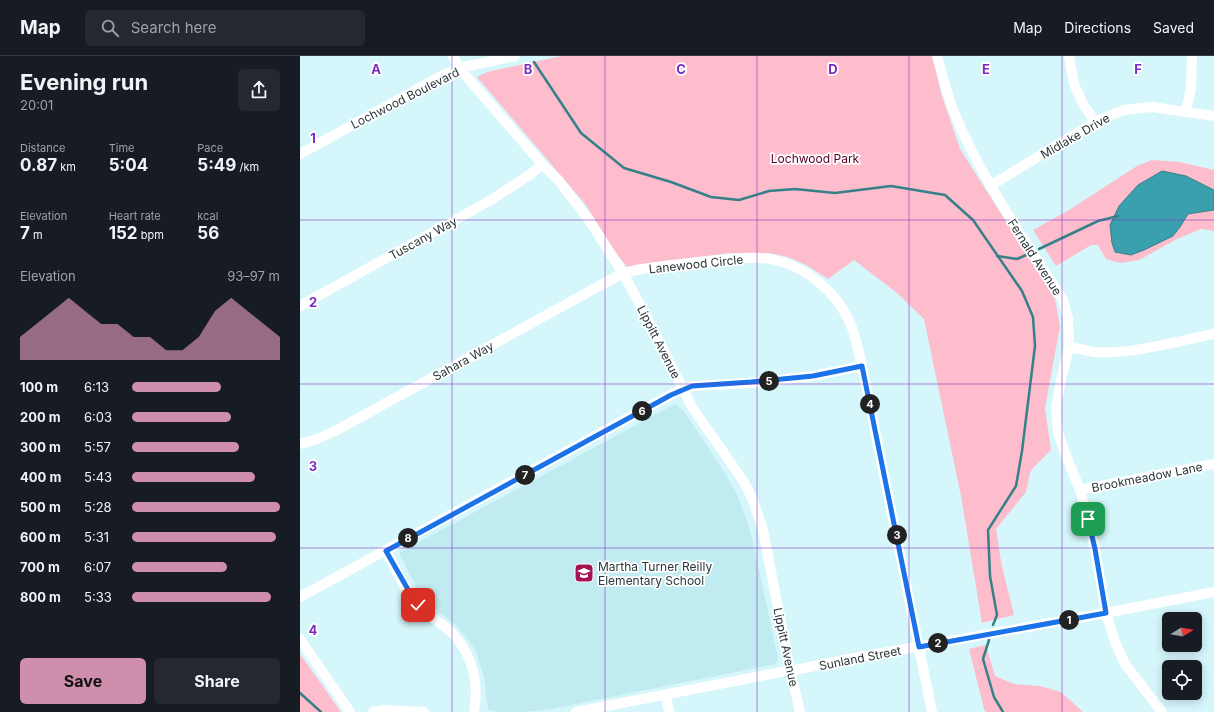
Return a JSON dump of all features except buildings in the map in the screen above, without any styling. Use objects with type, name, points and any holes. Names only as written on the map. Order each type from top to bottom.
[{"type":"street","name":"Lippitt Avenue","points":[[452,56],[459,68],[542,164],[559,181],[589,220],[623,274],[653,329],[692,407],[738,473],[752,498],[763,530],[788,660],[800,712]]},
{"type":"street","name":"Lochwood Boulevard","points":[[300,154],[445,74],[459,68],[515,56]]},
{"type":"street","name":"Fernald Avenue","points":[[937,56],[943,82],[953,111],[974,157],[990,186],[1063,300],[1068,319],[1070,347],[1061,380],[1056,408],[1058,432],[1080,490],[1095,549],[1106,613],[1115,642],[1125,664],[1162,712]]},
{"type":"street","points":[[1069,56],[1074,84],[1083,104],[1095,122]]},
{"type":"street","points":[[1186,111],[1191,88],[1192,56]]},
{"type":"street","name":"Midlake Drive","points":[[990,186],[1095,122],[1123,110],[1152,107],[1214,116]]},
{"type":"street","name":"Tuscany Way","points":[[300,306],[491,200],[531,174],[542,164]]},
{"type":"street","name":"Lanewood Circle","points":[[623,274],[651,268],[737,258],[763,258],[781,262],[805,272],[823,285],[835,298],[851,325],[862,366],[932,712]]},
{"type":"street","name":"Sahara Way","points":[[300,444],[314,440],[337,430],[623,274]]},
{"type":"street","points":[[1070,347],[1094,352],[1113,352],[1140,349],[1214,334]]},
{"type":"street","points":[[300,597],[671,395],[692,386],[813,376],[862,366]]},
{"type":"street","name":"Brookmeadow Lane","points":[[1080,490],[1214,464]]},
{"type":"street","points":[[386,551],[418,605],[454,635],[464,650],[475,673],[476,692],[474,712]]},
{"type":"street","name":"Sunland Street","points":[[576,712],[854,658],[1214,592]]},
{"type":"street","points":[[300,639],[350,712]]},
{"type":"street","points":[[666,695],[669,712]]},
{"type":"street","points":[[374,712],[384,710],[424,712]]},
{"type":"shaded area","name":"Martha Turner Reilly Elementary School","points":[[675,404],[684,411],[721,467],[736,492],[746,518],[753,542],[778,658],[775,664],[546,710],[500,712],[488,710],[484,677],[475,649],[457,626],[432,606],[419,592],[399,553]]},
{"type":"green space","name":"Lochwood Park","points":[[562,56],[933,56],[941,93],[960,149],[1055,299],[1060,326],[1045,408],[1051,450],[1033,468],[1030,473],[1026,492],[996,529],[1001,562],[1014,615],[982,623],[961,496],[924,319],[897,293],[854,260],[828,279],[808,266],[788,257],[769,253],[730,253],[634,265],[628,268],[612,248],[586,205],[477,77],[487,72]]},
{"type":"green space","points":[[1152,160],[1180,162],[1214,170],[1214,231],[1201,229],[1177,239],[1139,260],[1120,263],[1106,259],[1098,245],[1091,245],[1056,266],[1033,230],[1069,210],[1137,166]]},
{"type":"green space","points":[[986,645],[995,676],[1014,684],[1040,686],[1061,692],[1083,712],[986,712],[969,649]]},
{"type":"green space","points":[[300,655],[303,658],[341,712],[300,712]]},
{"type":"water","points":[[1162,171],[1186,176],[1214,190],[1214,210],[1188,214],[1173,236],[1144,250],[1131,255],[1115,252],[1112,243],[1110,225],[1119,206],[1138,185]]},
{"type":"waterway","points":[[534,62],[581,133],[624,168],[671,182],[711,197],[739,200],[769,191],[795,189],[835,193],[891,186],[945,195],[973,220],[1022,291],[1033,317],[1035,346],[1022,451],[1016,486],[988,530],[990,576],[997,615],[993,625]]},
{"type":"waterway","points":[[1039,249],[1098,221],[1118,216]]},
{"type":"waterway","points":[[997,256],[1017,259],[1026,255]]},
{"type":"waterway","points":[[989,640],[983,659],[994,697],[1003,712]]},
{"type":"waterway","points":[[300,693],[321,712]]},
{"type":"place","name":"Martha Turner Reilly Elementary School","points":[[584,573]]},
{"type":"route","points":[[418,605],[386,551],[674,393],[692,386],[813,376],[862,366],[919,647],[983,634],[1106,613],[1095,549],[1088,519]]}]
